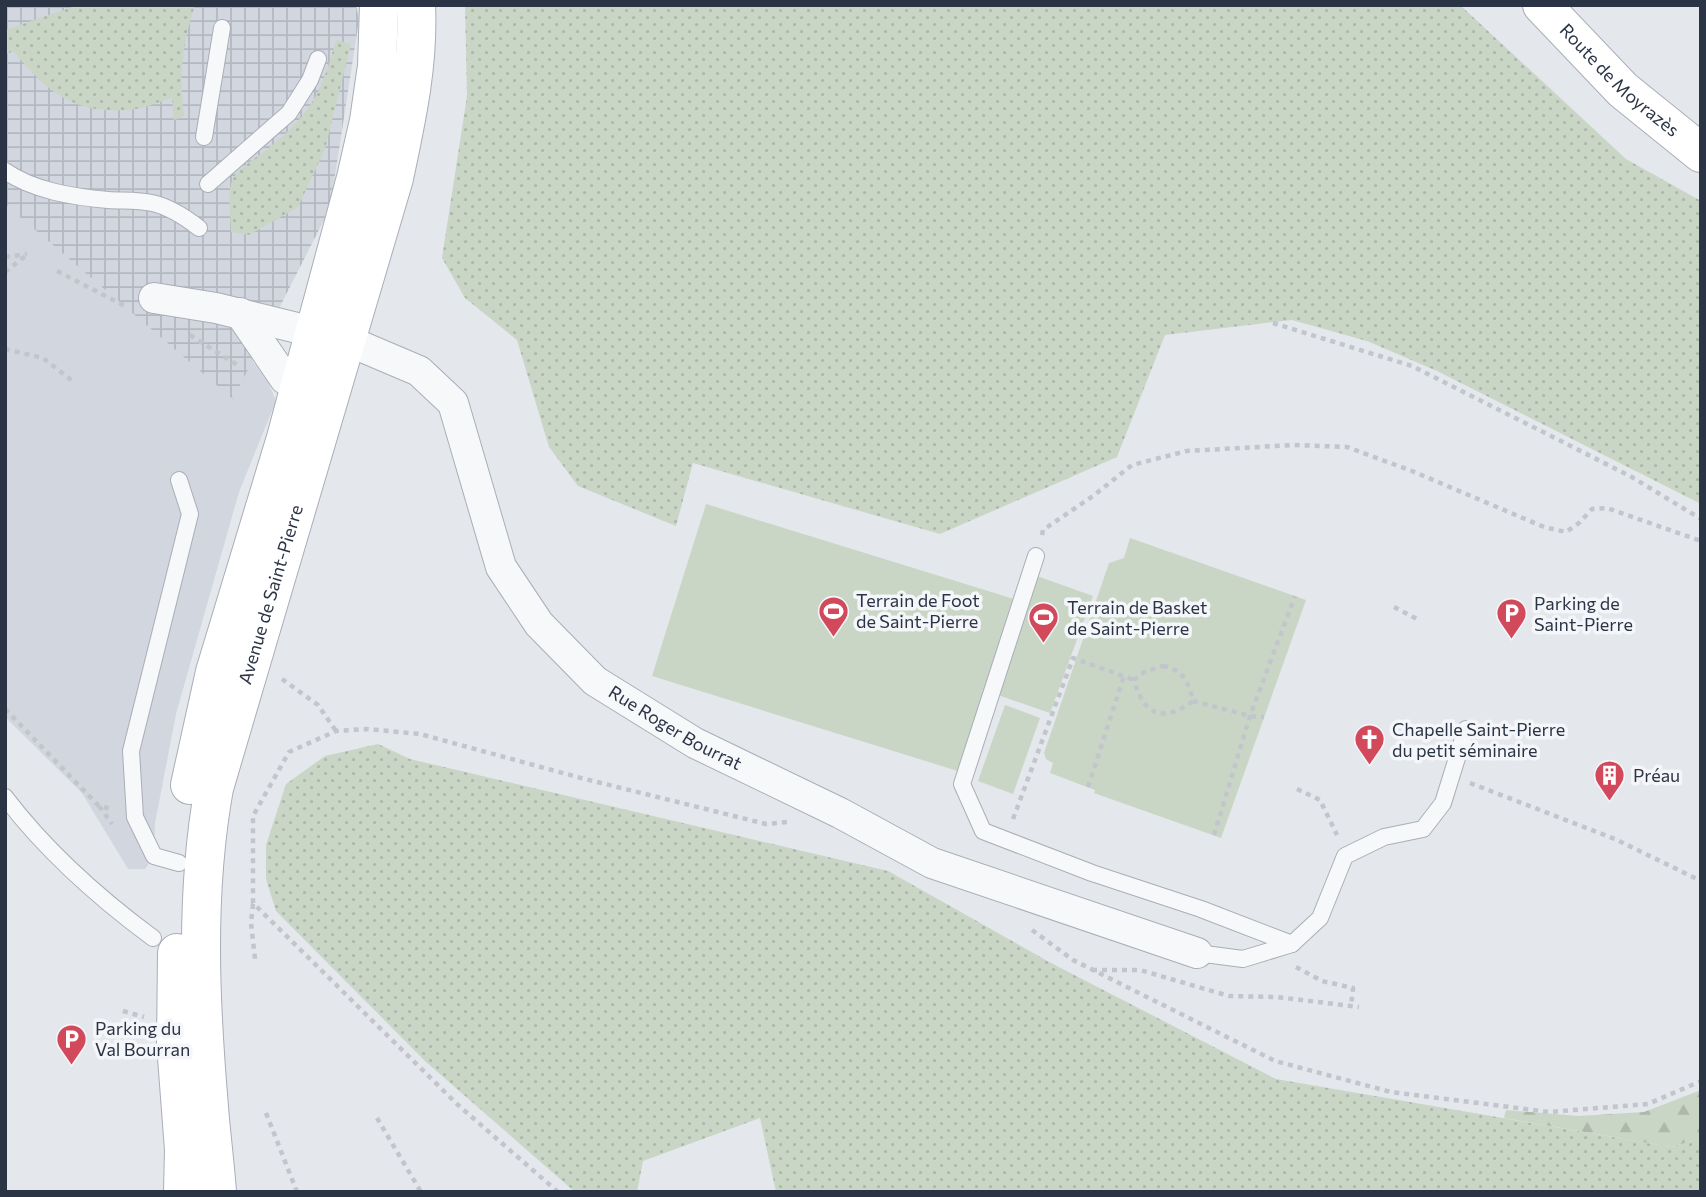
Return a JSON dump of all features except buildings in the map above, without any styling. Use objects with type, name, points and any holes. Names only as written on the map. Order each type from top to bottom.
[{"type":"street","name":"Avenue de Saint-Pierre","points":[[331,336],[377,66],[379,5]]},
{"type":"street","name":"Avenue de Saint-Pierre","points":[[183,1192],[184,1150],[176,1044],[182,822],[215,672],[316,387],[331,336],[399,156],[412,85],[418,30],[416,5]]},
{"type":"street","name":"Route de Moyrazès","points":[[1542,5],[1623,90],[1701,153]]},
{"type":"street","name":"Rue Roger Bourrat","points":[[154,298],[240,313],[331,336],[419,371],[453,403],[500,567],[539,624],[596,681],[695,743],[840,813],[932,863],[1197,953]]},
{"type":"street","points":[[240,313],[285,379],[316,387]]},
{"type":"street","name":"Avenue de Saint-Pierre","points":[[217,1192],[202,974],[205,834],[214,788],[296,510],[316,387]]},
{"type":"lane","points":[[204,137],[222,28]]},
{"type":"lane","points":[[208,184],[289,113],[310,80],[318,59]]},
{"type":"lane","points":[[377,66],[382,133]]},
{"type":"lane","points":[[331,336],[383,160]]},
{"type":"lane","points":[[5,171],[19,180],[52,191],[104,200],[153,203],[180,214],[199,228]]},
{"type":"lane","points":[[179,480],[190,514],[131,751],[135,817],[154,856],[179,863]]},
{"type":"lane","points":[[1036,556],[962,784],[984,831],[1092,873],[1201,909],[1292,944]]},
{"type":"lane","points":[[1197,953],[1243,959],[1292,944],[1320,918],[1345,856],[1384,837],[1423,830],[1443,803],[1466,729]]},
{"type":"lane","points":[[5,797],[27,826],[111,906],[153,938]]},
{"type":"path","points":[[5,257],[28,254],[5,272]]},
{"type":"path","points":[[1273,323],[1412,366],[1630,476],[1701,519]]},
{"type":"path","points":[[5,349],[43,358],[75,383]]},
{"type":"path","points":[[1036,556],[1043,530],[1132,465],[1187,450],[1293,445],[1347,447],[1412,471],[1544,527],[1566,531],[1579,523],[1592,509],[1607,508],[1701,541]]},
{"type":"path","points":[[1214,835],[1250,716],[1295,596]]},
{"type":"path","points":[[1394,607],[1417,620]]},
{"type":"path","points":[[1005,839],[1073,658],[1134,680],[1140,698],[1146,707],[1155,712],[1175,712],[1193,701],[1250,716],[1264,717]]},
{"type":"path","points":[[249,667],[277,675],[318,705],[336,731]]},
{"type":"path","points":[[1134,680],[1153,668],[1173,668],[1182,673],[1188,681],[1193,701]]},
{"type":"path","points":[[1088,787],[1124,676]]},
{"type":"path","points":[[5,709],[98,805],[135,817]]},
{"type":"path","points":[[255,959],[251,923],[253,816],[289,752],[336,731],[367,729],[420,734],[766,824],[789,822]]},
{"type":"path","points":[[1452,778],[1507,796],[1615,839],[1701,881]]},
{"type":"path","points":[[1297,789],[1320,800],[1333,823],[1345,856]]},
{"type":"path","points":[[253,903],[458,1105],[558,1192]]},
{"type":"path","points":[[1029,928],[1091,970],[1275,1061],[1391,1092],[1549,1112],[1648,1104],[1701,1081]]},
{"type":"path","points":[[1292,965],[1322,981],[1353,988],[1351,1006]]},
{"type":"path","points":[[1091,970],[1140,970],[1229,996],[1277,997],[1359,1007]]},
{"type":"path","points":[[123,1011],[132,1012]]},
{"type":"path","points":[[266,1113],[297,1192]]},
{"type":"path","points":[[377,1118],[421,1192]]},
{"type":"shaded area","points":[[5,5],[356,5],[359,20],[330,208],[233,399],[5,204]]},
{"type":"shaded area","points":[[5,204],[250,358],[268,382],[276,401],[239,492],[176,714],[155,823],[154,856],[145,869],[128,869],[82,793],[5,717]]},
{"type":"green space","points":[[78,5],[195,5],[183,60],[184,116],[174,120],[172,98],[129,110],[109,110],[76,104],[50,89],[13,51],[5,55],[5,30]]},
{"type":"green space","points":[[465,5],[1460,5],[1626,159],[1701,201],[1701,504],[1437,371],[1367,341],[1292,320],[1165,335],[1117,457],[940,534],[693,463],[676,526],[578,486],[549,447],[517,340],[465,298],[442,258],[467,96]]},
{"type":"green space","points":[[336,40],[351,44],[325,149],[298,207],[249,235],[231,232],[229,198],[233,179],[306,112],[326,73]]},
{"type":"green space","name":"Terrain de Foot de Saint-Pierre","points":[[706,504],[1014,599],[961,772],[652,676]]},
{"type":"green space","points":[[1130,538],[1306,600],[1221,838],[1094,793],[1095,790],[1050,773],[1053,763],[1046,759],[1044,753],[1109,563],[1124,558]]},
{"type":"green space","name":"Terrain de Basket de Saint-Pierre","points":[[1037,576],[1093,596],[1050,713],[995,694]]},
{"type":"green space","points":[[1005,705],[1040,718],[1013,794],[978,781]]},
{"type":"green space","points":[[378,744],[410,759],[888,871],[1051,963],[1276,1079],[1671,1147],[1701,1138],[1701,1192],[776,1192],[760,1118],[643,1161],[637,1192],[575,1192],[425,1061],[276,911],[266,879],[266,845],[286,784],[325,756]]},
{"type":"green space","points":[[1701,1090],[1701,1138],[1671,1147],[1504,1118],[1506,1110],[1579,1116],[1644,1112]]},
{"type":"place","name":"Terrain de Foot de Saint-Pierre","points":[[833,638]]},
{"type":"place","name":"Parking de Saint-Pierre","points":[[1511,641]]},
{"type":"place","name":"Terrain de Basket de Saint-Pierre","points":[[1044,645]]},
{"type":"place","name":"Chapelle Saint-Pierre du petit séminaire","points":[[1369,767]]},
{"type":"place","name":"Préau","points":[[1610,803]]},
{"type":"place","name":"Parking du Val Bourran","points":[[72,1066]]}]
